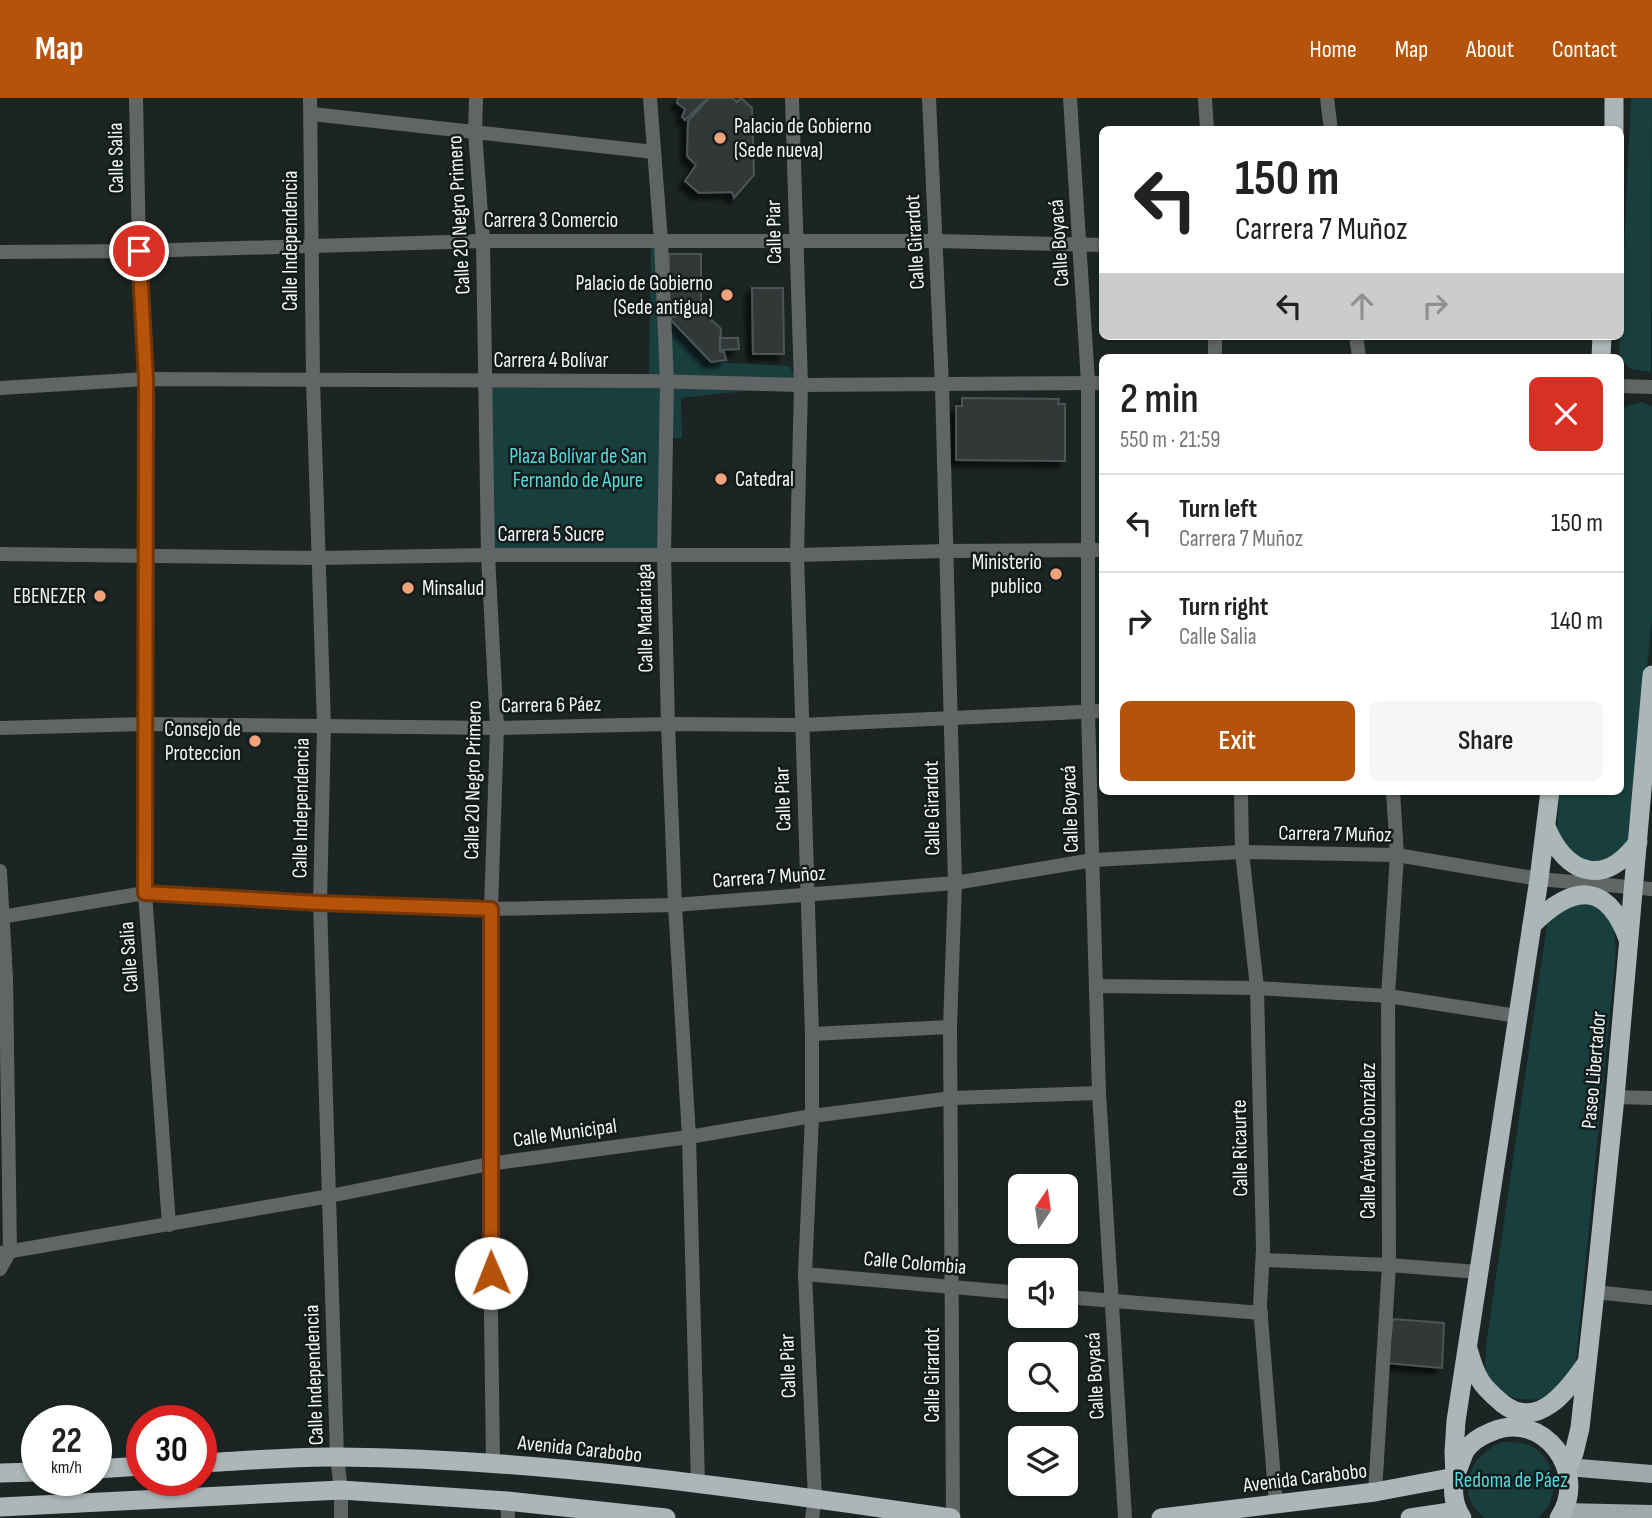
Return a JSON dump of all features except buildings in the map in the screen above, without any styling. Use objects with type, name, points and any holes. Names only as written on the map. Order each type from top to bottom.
[{"type":"highway","points":[[1614,98],[1614,126]]},
{"type":"highway","name":"Paseo Libertador","points":[[1562,1516],[1569,1493],[1567,1467],[1574,1453],[1580,1428],[1629,940],[1643,889],[1638,842],[1652,675]]},
{"type":"highway","points":[[1410,1518],[1457,1516],[1453,1494],[1454,1438],[1550,795]]},
{"type":"highway","points":[[1546,827],[1560,855],[1593,871],[1608,868],[1626,859],[1638,842]]},
{"type":"highway","points":[[1532,925],[1559,901],[1575,895],[1592,896],[1606,902],[1622,924],[1629,940]]},
{"type":"highway","points":[[1468,1349],[1480,1381],[1510,1409],[1526,1413],[1542,1411],[1563,1395],[1587,1363]]},
{"type":"highway","points":[[1455,1477],[1466,1449],[1480,1436],[1497,1429],[1516,1427],[1535,1432],[1550,1442],[1567,1467]]},
{"type":"highway","name":"Avenida Carabobo","points":[[217,1463],[337,1457],[493,1463],[698,1484],[814,1508],[952,1518]]},
{"type":"highway","points":[[0,1473],[21,1472]]},
{"type":"highway","name":"Avenida Carabobo","points":[[1161,1518],[1375,1492],[1455,1477]]},
{"type":"highway","points":[[0,1507],[102,1509],[341,1490],[507,1509],[666,1518]]},
{"type":"main road","points":[[1567,1467],[1652,1474]]},
{"type":"main road","points":[[1562,1516],[1652,1514]]},
{"type":"street","name":"Calle Salia","points":[[136,98],[139,251],[146,379],[145,893],[169,1225]]},
{"type":"street","name":"Calle Independencia","points":[[310,98],[310,247],[324,726],[320,903],[341,1518]]},
{"type":"street","name":"Calle 20 Negro Primero","points":[[476,98],[475,132],[483,240],[488,555],[497,728],[491,909],[489,1164],[493,1463]]},
{"type":"street","name":"Calle Madariaga","points":[[650,98],[661,241],[667,382],[664,555],[668,724],[675,905],[689,1138],[698,1484]]},
{"type":"street","name":"Calle Piar","points":[[792,98],[801,385],[797,555],[812,1116],[805,1273],[814,1508]]},
{"type":"street","name":"Calle Girardot","points":[[929,98],[942,385],[954,883],[950,1027],[952,1518]]},
{"type":"street","name":"Calle Boyacá","points":[[1070,98],[1080,245],[1095,382],[1093,860],[1096,986],[1099,1093],[1125,1518]]},
{"type":"street","points":[[1205,98],[1207,126]]},
{"type":"street","points":[[1327,98],[1330,126]]},
{"type":"street","points":[[312,114],[654,152]]},
{"type":"street","name":"Carrera 3 Comercio","points":[[0,251],[139,251],[483,240],[936,241],[1099,245]]},
{"type":"street","name":"Carrera 4 Bolívar","points":[[0,388],[146,379],[801,385],[1095,382]]},
{"type":"street","points":[[1624,386],[1652,387]]},
{"type":"street","name":"Carrera 5 Sucre","points":[[0,554],[317,558],[1096,551]]},
{"type":"street","name":"Carrera 6 Páez","points":[[0,728],[145,724],[497,728],[668,724],[801,725],[1095,712]]},
{"type":"street","name":"Calle Ricaurte","points":[[1241,795],[1242,852],[1258,988],[1263,1260],[1261,1314],[1276,1505]]},
{"type":"street","name":"Calle Arévalo González","points":[[1375,1492],[1389,1265],[1388,996],[1397,855],[1392,795]]},
{"type":"street","name":"Carrera 7 Muñoz","points":[[2,916],[145,893],[491,909],[675,905],[954,883],[1093,860],[1242,852],[1397,855],[1539,878],[1643,889]]},
{"type":"street","points":[[0,871],[5,1252],[0,1269]]},
{"type":"street","points":[[1096,986],[1258,988],[1388,996],[1517,1016]]},
{"type":"street","points":[[811,1034],[950,1027]]},
{"type":"street","name":"Calle Municipal","points":[[5,1252],[330,1196],[489,1164],[689,1138],[812,1116],[952,1098],[1099,1093]]},
{"type":"street","points":[[1615,1097],[1652,1098]]},
{"type":"street","points":[[1263,1260],[1478,1272]]},
{"type":"street","name":"Calle Colombia","points":[[805,1273],[1008,1292]]},
{"type":"street","points":[[1595,1292],[1652,1298]]},
{"type":"street","points":[[1078,1298],[1261,1314]]},
{"type":"green space","points":[[1631,98],[1652,98],[1651,372],[1631,369],[1624,362],[1624,354],[1619,354],[1620,340],[1624,340],[1624,249]]},
{"type":"green space","name":"Plaza Bolívar de San Fernando de Apure","points":[[651,245],[666,245],[669,318],[711,362],[789,366],[801,385],[681,398],[682,438],[667,438],[664,555],[488,555],[485,381],[649,381]]},
{"type":"green space","points":[[1641,402],[1652,406],[1652,618],[1629,846],[1594,867],[1577,862],[1556,837],[1560,795],[1624,795],[1624,407]]},
{"type":"green space","points":[[1583,901],[1606,910],[1614,927],[1616,951],[1575,1371],[1550,1398],[1520,1399],[1506,1394],[1485,1373],[1486,1346],[1548,918]]},
{"type":"green space","name":"Redoma de Páez","points":[[1503,1442],[1531,1446],[1547,1461],[1554,1481],[1553,1491],[1545,1510],[1537,1518],[1485,1518],[1469,1498],[1467,1487],[1474,1465],[1491,1448]]},
{"type":"place","name":"Palacio de Gobierno (Sede nueva)","points":[[720,138]]},
{"type":"place","name":"Palacio de Gobierno (Sede antigua)","points":[[727,295]]},
{"type":"place","name":"Catedral","points":[[721,479]]},
{"type":"place","name":"Ministerio publico","points":[[1056,574]]},
{"type":"place","name":"Minsalud","points":[[408,588]]},
{"type":"place","name":"EBENEZER","points":[[100,596]]},
{"type":"place","name":"Consejo de Proteccion","points":[[255,741]]},
{"type":"route","points":[[139,251],[146,379],[145,893],[491,909],[491,1273]]}]
